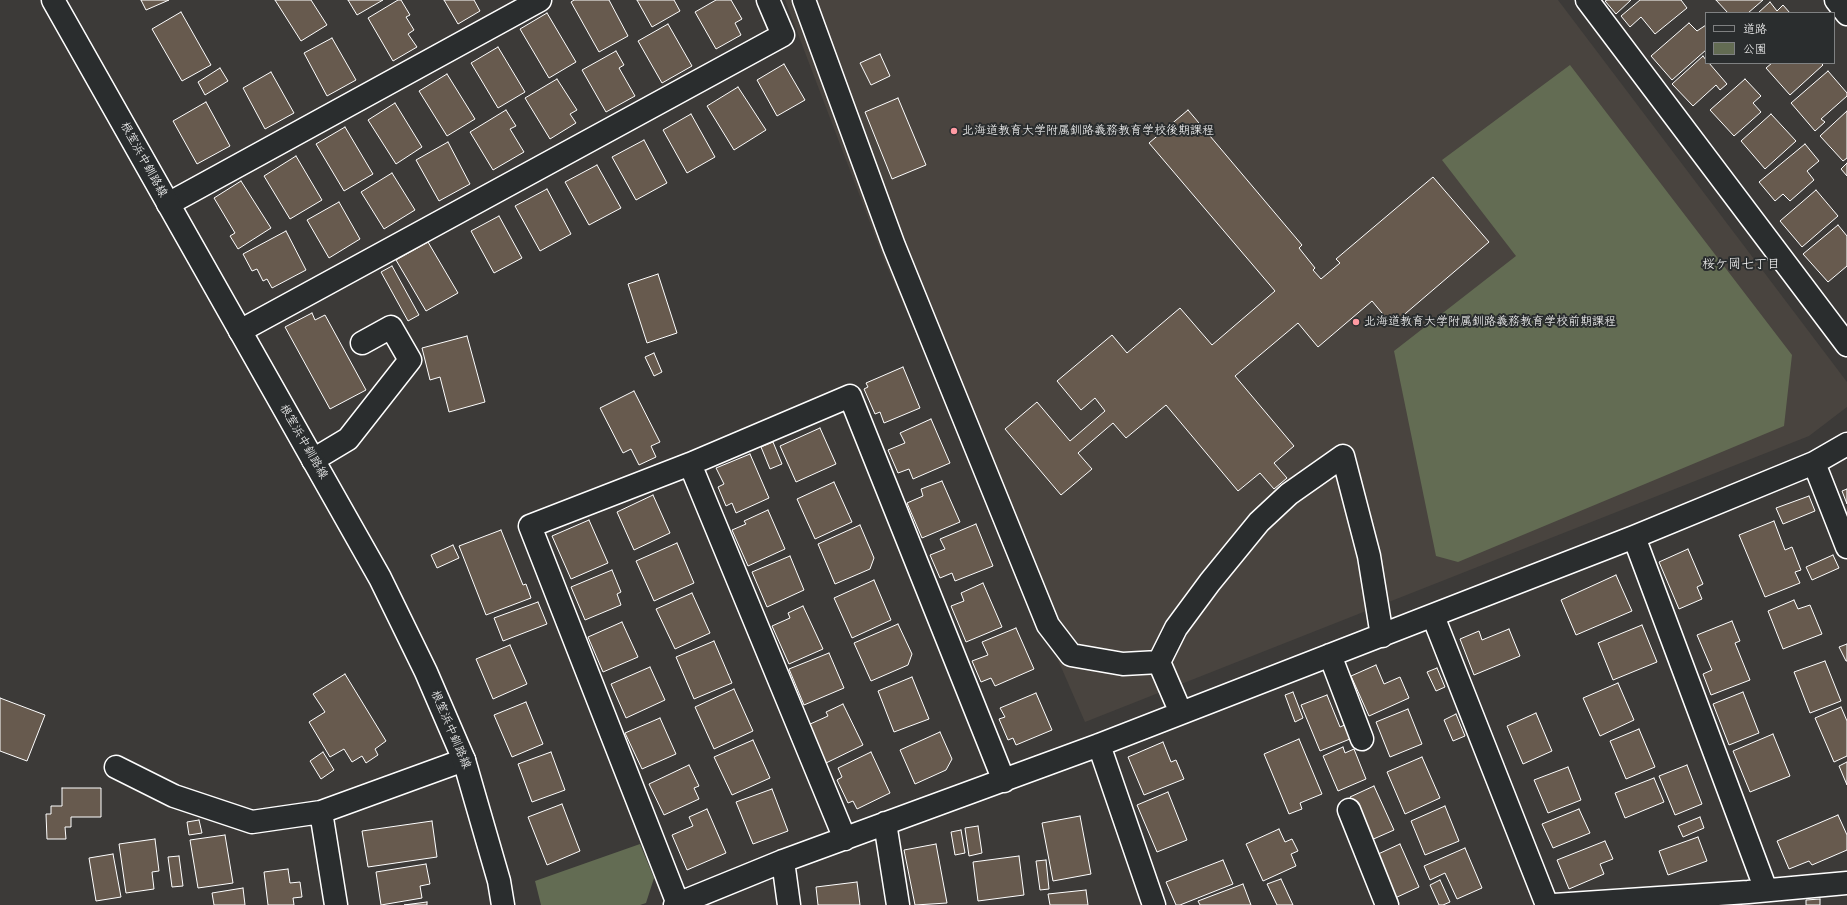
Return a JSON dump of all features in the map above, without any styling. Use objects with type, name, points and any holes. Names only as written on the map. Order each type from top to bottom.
[{"type":"street","name":"根室浜中釧路線","points":[[53,0],[380,578],[426,672],[464,760],[499,881],[503,905]]},
{"type":"street","points":[[168,204],[540,0]]},
{"type":"street","points":[[240,331],[782,35],[768,0]]},
{"type":"street","points":[[804,0],[894,246],[1048,625],[1071,655],[1123,664],[1158,662]]},
{"type":"street","points":[[1587,0],[1847,344]]},
{"type":"street","points":[[1836,0],[1847,14]]},
{"type":"street","points":[[313,460],[348,439],[410,360],[391,327],[362,343]]},
{"type":"street","points":[[1004,781],[850,396],[690,464],[530,526],[677,904],[783,862],[1004,781],[1099,745],[1634,537],[1814,463],[1847,444]]},
{"type":"street","points":[[1158,662],[1180,623],[1210,582],[1259,522],[1289,494],[1343,456],[1369,556],[1382,636]]},
{"type":"street","points":[[1814,463],[1847,547]]},
{"type":"street","points":[[690,464],[845,839]]},
{"type":"street","points":[[1634,537],[1754,896]]},
{"type":"street","points":[[1433,616],[1547,905]]},
{"type":"street","points":[[1330,655],[1362,739]]},
{"type":"street","points":[[1158,662],[1181,713]]},
{"type":"street","points":[[1099,745],[1154,905]]},
{"type":"street","points":[[116,767],[174,796],[252,822],[321,812],[464,760]]},
{"type":"street","points":[[1349,810],[1388,905]]},
{"type":"street","points":[[321,812],[336,905]]},
{"type":"street","points":[[885,824],[898,905]]},
{"type":"street","points":[[783,862],[789,905]]},
{"type":"street","points":[[1554,905],[1754,896],[1847,883]]},
{"type":"shaded area","name":"北海道教育大学附属釧路義務教育学校前期課程","points":[[785,0],[1558,0],[1847,382],[1847,407],[1809,436],[1085,722],[885,262]]},
{"type":"green space","points":[[1570,65],[1792,355],[1784,426],[1458,562],[1436,556],[1394,351],[1516,256],[1442,160]]},
{"type":"green space","points":[[640,844],[654,878],[646,903],[640,905],[541,905],[535,881]]},
{"type":"building","points":[[141,0],[169,0],[146,10]]},
{"type":"building","points":[[275,0],[311,0],[327,25],[301,41]]},
{"type":"building","points":[[348,0],[383,0],[357,15]]},
{"type":"building","points":[[398,0],[401,0],[410,15],[406,17],[414,30],[408,34],[417,47],[393,61],[368,18]]},
{"type":"building","points":[[444,0],[474,0],[480,11],[458,24]]},
{"type":"building","points":[[574,0],[609,0],[628,36],[599,52],[571,2]]},
{"type":"building","points":[[637,0],[674,0],[680,11],[652,27]]},
{"type":"building","points":[[716,0],[731,0],[742,19],[735,23],[741,35],[716,49],[695,12]]},
{"type":"building","points":[[1631,0],[1616,14],[1605,1]]},
{"type":"building","points":[[1640,0],[1681,0],[1687,8],[1655,34],[1641,17],[1630,27],[1621,16]]},
{"type":"building","points":[[1716,0],[1763,0],[1749,12],[1727,12]]},
{"type":"building","points":[[1770,2],[1777,11],[1783,5],[1789,12],[1759,12]]},
{"type":"building","points":[[181,12],[211,65],[182,81],[152,29]]},
{"type":"building","points":[[547,13],[576,62],[549,78],[520,29]]},
{"type":"building","points":[[1689,23],[1697,31],[1705,26],[1705,51],[1672,80],[1651,56]]},
{"type":"building","points":[[668,24],[692,66],[662,83],[638,41]]},
{"type":"building","points":[[332,38],[356,80],[327,96],[304,53]]},
{"type":"building","points":[[498,47],[525,92],[498,108],[471,63]]},
{"type":"building","points":[[616,51],[624,65],[619,68],[635,96],[606,112],[582,70]]},
{"type":"building","points":[[880,54],[890,76],[871,85],[860,63]]},
{"type":"building","points":[[1703,56],[1705,59],[1705,64],[1710,64],[1727,84],[1720,90],[1716,85],[1693,106],[1672,84]]},
{"type":"building","points":[[784,64],[805,100],[777,116],[757,80]]},
{"type":"building","points":[[1771,64],[1823,65],[1790,95],[1766,68]]},
{"type":"building","points":[[220,68],[228,81],[205,95],[198,82]]},
{"type":"building","points":[[1828,71],[1847,93],[1847,96],[1821,119],[1825,122],[1815,131],[1791,103]]},
{"type":"building","points":[[271,72],[294,113],[265,129],[243,88]]},
{"type":"building","points":[[447,74],[475,119],[447,136],[419,91]]},
{"type":"building","points":[[557,79],[577,110],[570,114],[576,123],[550,139],[525,98]]},
{"type":"building","points":[[1745,79],[1761,96],[1753,103],[1761,112],[1734,136],[1710,110]]},
{"type":"building","points":[[738,87],[766,130],[734,150],[707,106]]},
{"type":"building","points":[[898,98],[926,165],[892,179],[865,112]]},
{"type":"building","points":[[206,102],[230,146],[197,164],[173,121]]},
{"type":"building","points":[[395,103],[422,147],[396,164],[368,120]]},
{"type":"building","points":[[506,110],[516,126],[510,129],[524,152],[493,170],[470,132]]},
{"type":"building","points":[[1188,110],[1302,245],[1299,248],[1315,268],[1313,270],[1321,279],[1340,263],[1336,259],[1433,177],[1489,242],[1392,325],[1372,301],[1318,347],[1298,323],[1235,376],[1294,446],[1274,463],[1287,478],[1274,489],[1260,473],[1238,491],[1166,405],[1126,438],[1113,423],[1078,453],[1092,469],[1061,495],[1005,429],[1037,402],[1070,441],[1105,411],[1095,398],[1081,410],[1057,381],[1112,335],[1127,353],[1180,308],[1212,345],[1275,291],[1149,143]]},
{"type":"building","points":[[1847,111],[1847,158],[1843,161],[1820,136]]},
{"type":"building","points":[[691,114],[715,157],[687,173],[663,130]]},
{"type":"building","points":[[1771,114],[1796,141],[1765,169],[1741,141]]},
{"type":"building","points":[[345,127],[373,174],[344,191],[316,144]]},
{"type":"building","points":[[644,140],[667,183],[636,200],[612,157]]},
{"type":"building","points":[[448,142],[470,184],[439,201],[416,160]]},
{"type":"building","points":[[1805,144],[1819,161],[1807,171],[1814,180],[1790,201],[1783,194],[1775,201],[1759,182]]},
{"type":"building","points":[[296,156],[322,200],[290,219],[264,176]]},
{"type":"building","points":[[1847,163],[1847,176],[1841,169]]},
{"type":"building","points":[[597,165],[621,208],[589,225],[565,182]]},
{"type":"building","points":[[392,173],[415,210],[384,229],[361,192]]},
{"type":"building","points":[[241,181],[271,228],[238,249],[230,236],[235,233],[214,198]]},
{"type":"building","points":[[547,189],[571,234],[540,251],[515,206]]},
{"type":"building","points":[[1816,190],[1838,216],[1802,247],[1780,221]]},
{"type":"building","points":[[339,202],[360,239],[329,258],[307,220]]},
{"type":"building","points":[[499,216],[522,258],[494,273],[471,231]]},
{"type":"building","points":[[1838,225],[1847,236],[1847,266],[1828,282],[1803,254]]},
{"type":"building","points":[[286,231],[306,270],[272,288],[267,279],[263,281],[257,269],[252,271],[243,254]]},
{"type":"building","points":[[428,242],[458,293],[426,311],[396,260]]},
{"type":"building","points":[[392,266],[419,315],[408,321],[381,272]]},
{"type":"building","points":[[658,274],[677,333],[647,343],[628,284]]},
{"type":"building","points":[[312,313],[315,320],[325,315],[366,390],[330,409],[285,327]]},
{"type":"building","points":[[467,336],[485,402],[449,412],[440,377],[430,380],[422,348]]},
{"type":"building","points":[[654,353],[662,372],[654,376],[645,357]]},
{"type":"building","points":[[903,367],[920,408],[884,423],[880,412],[875,414],[864,389],[868,387],[866,383]]},
{"type":"building","points":[[634,391],[660,442],[651,446],[656,457],[639,465],[631,449],[623,453],[600,408]]},
{"type":"building","points":[[931,419],[950,463],[913,479],[909,469],[898,473],[888,450],[905,443],[900,433]]},
{"type":"building","points":[[820,428],[836,464],[796,482],[780,446]]},
{"type":"building","points":[[773,442],[782,464],[770,469],[761,447]]},
{"type":"building","points":[[750,454],[769,498],[736,513],[732,503],[726,506],[718,487],[724,484],[716,468]]},
{"type":"building","points":[[942,481],[960,522],[922,538],[907,503],[923,496],[921,489]]},
{"type":"building","points":[[834,482],[852,522],[815,539],[797,499]]},
{"type":"building","points":[[1847,489],[1847,504],[1842,491]]},
{"type":"building","points":[[653,495],[670,533],[634,550],[617,512]]},
{"type":"building","points":[[1809,496],[1815,511],[1783,524],[1776,508]]},
{"type":"building","points":[[768,510],[785,549],[748,566],[732,530],[746,524],[744,521]]},
{"type":"building","points":[[589,520],[608,563],[571,579],[552,536]]},
{"type":"building","points":[[1774,521],[1785,550],[1792,547],[1801,570],[1795,572],[1800,583],[1765,597],[1739,535]]},
{"type":"building","points":[[976,524],[993,566],[955,581],[952,573],[940,578],[930,555],[945,549],[940,539]]},
{"type":"building","points":[[860,525],[874,558],[870,569],[835,584],[818,544]]},
{"type":"building","points":[[501,530],[523,585],[526,584],[531,598],[486,615],[459,546]]},
{"type":"building","points":[[677,543],[694,583],[654,601],[636,561]]},
{"type":"building","points":[[453,545],[459,558],[437,568],[431,555]]},
{"type":"building","points":[[1688,549],[1703,584],[1697,587],[1702,599],[1679,609],[1659,562]]},
{"type":"building","points":[[1833,555],[1839,568],[1812,580],[1806,567]]},
{"type":"building","points":[[790,556],[804,590],[767,607],[752,572]]},
{"type":"building","points":[[612,570],[621,592],[617,594],[621,605],[585,620],[571,587]]},
{"type":"building","points":[[1616,575],[1632,611],[1576,635],[1561,600]]},
{"type":"building","points":[[874,580],[891,620],[852,638],[834,598]]},
{"type":"building","points":[[983,583],[1002,627],[966,642],[951,606],[964,601],[961,593]]},
{"type":"building","points":[[692,593],[710,633],[675,649],[656,609]]},
{"type":"building","points":[[1794,600],[1798,609],[1810,605],[1822,634],[1783,649],[1768,611]]},
{"type":"building","points":[[538,602],[547,624],[503,641],[494,618]]},
{"type":"building","points":[[803,606],[823,649],[789,664],[772,626],[790,618],[788,613]]},
{"type":"building","points":[[1732,621],[1740,641],[1735,643],[1750,680],[1711,695],[1703,674],[1712,670],[1697,635]]},
{"type":"building","points":[[622,622],[638,657],[603,672],[588,637]]},
{"type":"building","points":[[898,624],[912,654],[908,665],[871,681],[854,643]]},
{"type":"building","points":[[1642,625],[1657,662],[1613,680],[1598,643]]},
{"type":"building","points":[[1016,628],[1034,669],[995,686],[991,678],[981,682],[972,661],[988,655],[982,642]]},
{"type":"building","points":[[1509,629],[1520,656],[1474,675],[1460,639],[1479,631],[1482,640]]},
{"type":"building","points":[[714,641],[732,683],[694,699],[676,657]]},
{"type":"building","points":[[1847,644],[1847,661],[1846,661],[1839,647]]},
{"type":"building","points":[[510,645],[527,684],[493,699],[476,659]]},
{"type":"building","points":[[829,653],[844,688],[804,705],[789,669]]},
{"type":"building","points":[[1825,661],[1841,701],[1810,713],[1794,672]]},
{"type":"building","points":[[1376,665],[1384,684],[1400,677],[1409,698],[1369,716],[1351,676]]},
{"type":"building","points":[[650,667],[665,700],[626,718],[611,684]]},
{"type":"building","points":[[1437,668],[1445,687],[1436,691],[1427,672]]},
{"type":"building","points":[[345,674],[386,741],[375,749],[378,755],[366,763],[362,756],[352,762],[344,749],[330,757],[309,722],[325,712],[313,694]]},
{"type":"building","points":[[912,677],[929,719],[894,732],[878,691]]},
{"type":"building","points":[[1618,683],[1634,720],[1600,736],[1583,698]]},
{"type":"building","points":[[734,689],[753,731],[714,749],[695,707]]},
{"type":"building","points":[[1293,692],[1303,718],[1295,722],[1285,695]]},
{"type":"building","points":[[1743,692],[1759,733],[1729,745],[1713,704]]},
{"type":"building","points":[[1036,693],[1052,730],[1016,745],[1013,738],[1008,740],[999,719],[1005,717],[1000,708]]},
{"type":"building","points":[[1327,695],[1340,727],[1349,723],[1355,737],[1320,751],[1301,705]]},
{"type":"building","points":[[0,698],[45,715],[27,761],[0,751]]},
{"type":"building","points":[[526,702],[543,744],[512,757],[494,715]]},
{"type":"building","points":[[843,704],[863,745],[826,763],[808,725],[828,716],[826,712]]},
{"type":"building","points":[[1841,707],[1847,721],[1847,756],[1834,762],[1815,718]]},
{"type":"building","points":[[1408,709],[1422,744],[1390,757],[1376,722]]},
{"type":"building","points":[[1536,713],[1552,751],[1523,764],[1507,726]]},
{"type":"building","points":[[1456,714],[1465,736],[1453,741],[1444,720]]},
{"type":"building","points":[[660,718],[676,754],[642,769],[625,733]]},
{"type":"building","points":[[1639,729],[1655,767],[1626,779],[1610,741]]},
{"type":"building","points":[[940,732],[952,759],[946,770],[915,784],[900,750]]},
{"type":"building","points":[[1773,734],[1790,776],[1750,792],[1733,751]]},
{"type":"building","points":[[1299,739],[1322,794],[1300,803],[1302,809],[1289,814],[1264,754]]},
{"type":"building","points":[[753,740],[770,778],[732,795],[714,757]]},
{"type":"building","points":[[1163,742],[1171,762],[1176,760],[1184,779],[1144,795],[1128,757]]},
{"type":"building","points":[[1343,747],[1345,753],[1354,749],[1366,779],[1338,791],[1323,756]]},
{"type":"building","points":[[323,752],[334,770],[321,779],[310,761]]},
{"type":"building","points":[[551,752],[565,790],[532,802],[518,764]]},
{"type":"building","points":[[871,752],[890,793],[857,809],[853,801],[848,803],[837,780],[842,777],[838,768]]},
{"type":"building","points":[[1422,757],[1440,798],[1405,814],[1387,772]]},
{"type":"building","points":[[1847,762],[1847,785],[1839,766]]},
{"type":"building","points":[[689,765],[699,786],[694,788],[699,799],[664,815],[649,784]]},
{"type":"building","points":[[1687,765],[1702,804],[1675,815],[1659,776]]},
{"type":"building","points":[[1568,767],[1581,800],[1548,813],[1534,780]]},
{"type":"building","points":[[1654,778],[1664,802],[1625,818],[1615,793]]},
{"type":"building","points":[[1374,786],[1394,830],[1369,841],[1350,797]]},
{"type":"building","points":[[62,788],[101,788],[101,817],[71,817],[71,827],[65,827],[66,839],[47,839],[46,814],[51,814],[51,806],[62,806]]},
{"type":"building","points":[[772,789],[788,831],[753,844],[736,802]]},
{"type":"building","points":[[1168,792],[1187,840],[1157,852],[1137,805]]},
{"type":"building","points":[[562,804],[580,851],[547,865],[528,817]]},
{"type":"building","points":[[1445,806],[1459,841],[1425,855],[1411,821]]},
{"type":"building","points":[[707,809],[726,853],[687,870],[672,835],[693,826],[689,817]]},
{"type":"building","points":[[1579,809],[1590,833],[1553,848],[1542,824]]},
{"type":"building","points":[[1838,815],[1847,835],[1847,850],[1812,865],[1809,861],[1789,869],[1777,841]]},
{"type":"building","points":[[1080,816],[1091,874],[1053,881],[1042,823]]},
{"type":"building","points":[[1700,817],[1704,828],[1683,837],[1678,826]]},
{"type":"building","points":[[199,820],[202,833],[189,835],[187,822]]},
{"type":"building","points":[[432,821],[437,857],[368,867],[362,831]]},
{"type":"building","points":[[978,826],[982,853],[969,856],[965,828]]},
{"type":"building","points":[[1279,829],[1285,842],[1292,839],[1298,851],[1291,854],[1296,866],[1263,881],[1246,844]]},
{"type":"building","points":[[961,830],[965,853],[955,855],[951,832]]},
{"type":"building","points":[[225,835],[233,883],[198,888],[190,840]]},
{"type":"building","points":[[1698,837],[1707,861],[1668,875],[1659,851]]},
{"type":"building","points":[[155,839],[159,871],[152,872],[154,889],[126,893],[119,844]]},
{"type":"building","points":[[1605,841],[1613,859],[1600,864],[1604,874],[1569,889],[1557,860]]},
{"type":"building","points":[[936,844],[947,903],[915,905],[904,850]]},
{"type":"building","points":[[1400,844],[1419,887],[1395,898],[1376,855]]},
{"type":"building","points":[[1465,848],[1482,888],[1457,899],[1445,873],[1430,880],[1424,866]]},
{"type":"building","points":[[113,854],[121,897],[96,901],[89,858]]},
{"type":"building","points":[[179,856],[183,886],[172,887],[168,857]]},
{"type":"building","points":[[1019,856],[1024,895],[978,901],[973,862]]},
{"type":"building","points":[[1046,860],[1049,889],[1040,890],[1036,861]]},
{"type":"building","points":[[1223,860],[1233,884],[1180,905],[1176,905],[1166,882]]},
{"type":"building","points":[[426,864],[430,884],[420,886],[422,898],[381,905],[376,872]]},
{"type":"building","points":[[288,869],[290,883],[300,882],[302,897],[293,898],[294,905],[268,905],[264,872]]},
{"type":"building","points":[[1281,879],[1293,905],[1277,905],[1267,884]]},
{"type":"building","points":[[1440,880],[1450,902],[1443,905],[1439,905],[1430,885]]},
{"type":"building","points":[[857,882],[860,905],[818,905],[816,887]]},
{"type":"building","points":[[1243,884],[1251,905],[1200,905],[1198,901]]},
{"type":"building","points":[[243,888],[245,905],[214,905],[212,893]]},
{"type":"building","points":[[1086,890],[1088,905],[1050,905],[1048,894]]},
{"type":"building","points":[[1820,899],[1820,905],[1806,905],[1806,900]]},
{"type":"building","points":[[427,902],[427,905],[404,905]]},
{"type":"place","name":"北海道教育大学附属釧路義務教育学校後期課程","points":[[954,131]]},
{"type":"place","name":"北海道教育大学附属釧路義務教育学校前期課程","points":[[1356,322]]},
{"type":"district","name":"桜ケ岡七丁目","points":[[1741,265]]}]
